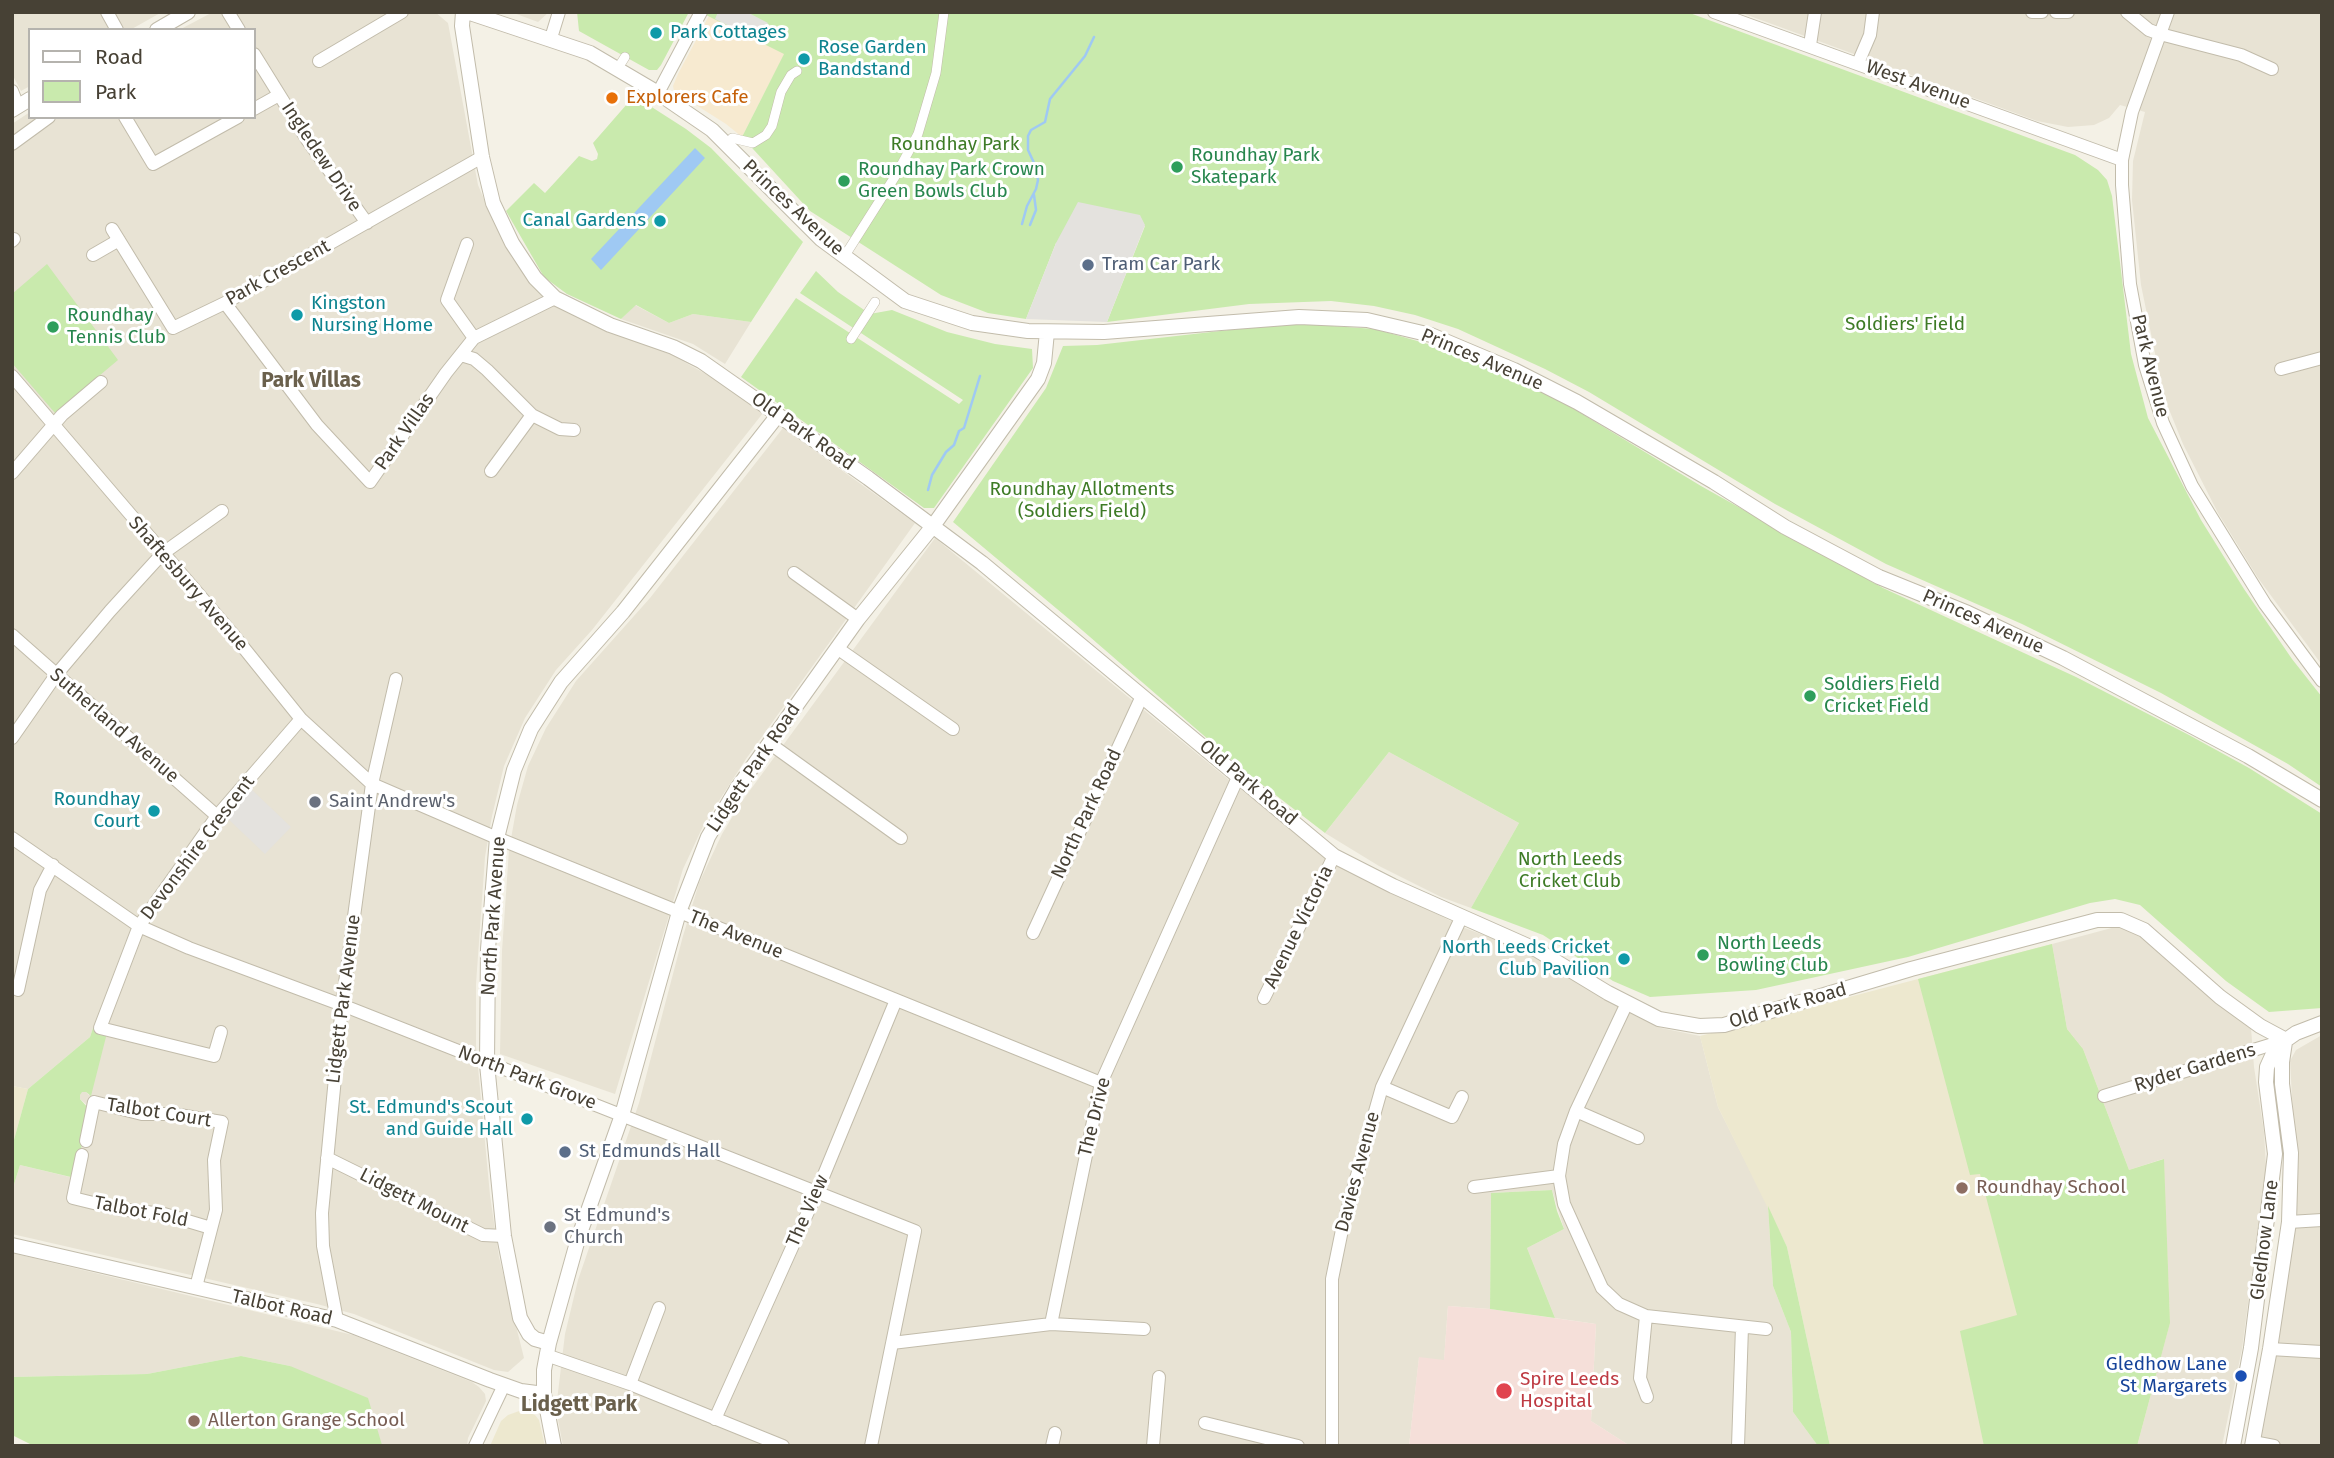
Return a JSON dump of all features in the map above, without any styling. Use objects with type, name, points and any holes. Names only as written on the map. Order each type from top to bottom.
[{"type":"street","points":[[107,12],[116,28]]},
{"type":"street","points":[[160,28],[188,12]]},
{"type":"street","points":[[228,12],[238,28]]},
{"type":"street","points":[[320,61],[401,12]]},
{"type":"street","name":"Princes Avenue","points":[[465,12],[622,63],[658,93],[712,130],[812,230],[905,301],[972,323],[1047,332],[1104,332],[1299,317],[1367,320],[1431,335],[1514,370],[1577,402],[1786,527],[1879,576],[1968,613],[2063,658],[2248,756],[2322,800]]},
{"type":"street","name":"Old Park Road","points":[[465,12],[462,26],[482,157],[493,203],[512,243],[535,278],[555,298],[610,326],[673,347],[701,361],[933,526],[982,563],[1334,856],[1537,950],[1658,1019],[1699,1026],[1724,1025],[1911,969],[2097,920],[2121,920],[2144,930],[2220,997],[2260,1026],[2286,1040]]},
{"type":"street","points":[[551,38],[559,12]]},
{"type":"street","points":[[658,93],[701,12]]},
{"type":"street","points":[[844,257],[896,175],[918,134],[936,73],[944,12]]},
{"type":"street","name":"West Avenue","points":[[1714,12],[2122,160]]},
{"type":"street","points":[[1810,46],[1815,12]]},
{"type":"street","points":[[1858,63],[1870,35],[1873,12]]},
{"type":"street","points":[[2032,12],[2042,12]]},
{"type":"street","points":[[2056,12],[2068,12]]},
{"type":"street","points":[[2127,12],[2150,30],[2160,34],[2241,55],[2272,69]]},
{"type":"street","name":"Park Avenue","points":[[2168,12],[2132,112],[2122,160],[2130,284],[2145,365],[2164,423],[2192,486],[2233,555],[2298,652],[2322,681]]},
{"type":"street","name":"Ingledew Drive","points":[[256,57],[307,141],[367,223]]},
{"type":"street","points":[[732,138],[753,142],[766,135],[772,126],[781,92],[791,75],[797,71]]},
{"type":"street","points":[[12,91],[20,105]]},
{"type":"street","points":[[256,108],[279,95]]},
{"type":"street","points":[[12,144],[46,119]]},
{"type":"street","points":[[126,119],[153,164],[234,119]]},
{"type":"street","name":"Park Crescent","points":[[93,255],[116,235],[173,328],[225,303],[482,157]]},
{"type":"street","points":[[467,244],[447,300],[474,338]]},
{"type":"street","name":"Park Villas","points":[[225,303],[317,425],[370,482],[474,338],[555,298]]},
{"type":"street","points":[[851,339],[875,302]]},
{"type":"street","name":"Lidgett Park Road","points":[[547,1349],[578,1239],[622,1115],[679,912],[698,860],[719,815],[858,619],[933,526],[1038,379],[1044,363],[1047,332]]},
{"type":"street","points":[[461,355],[474,359],[532,415],[560,429],[574,430]]},
{"type":"street","points":[[2281,369],[2322,358]]},
{"type":"street","name":"Shaftesbury Avenue","points":[[12,376],[231,632],[301,719],[372,784]]},
{"type":"street","points":[[12,473],[53,425],[101,382]]},
{"type":"street","points":[[491,471],[532,415]]},
{"type":"street","name":"North Park Avenue","points":[[547,1349],[529,1334],[520,1318],[504,1236],[487,1064],[488,949],[497,838],[519,758],[531,729],[561,682],[623,612],[778,415]]},
{"type":"street","points":[[12,738],[56,675],[162,554],[222,511]]},
{"type":"street","points":[[794,573],[858,619]]},
{"type":"street","name":"Sutherland Avenue","points":[[12,635],[217,816]]},
{"type":"street","points":[[837,648],[953,729]]},
{"type":"street","name":"Lidgett Park Avenue","points":[[337,1320],[323,1246],[321,1213],[342,1005],[372,784],[396,679]]},
{"type":"street","name":"North Park Road","points":[[1033,933],[1142,696]]},
{"type":"street","name":"Devonshire Crescent","points":[[221,1032],[214,1056],[100,1028],[139,926],[217,816],[301,719]]},
{"type":"street","points":[[769,743],[901,838]]},
{"type":"street","name":"The Drive","points":[[1051,1324],[1101,1083],[1239,775]]},
{"type":"street","name":"The Avenue","points":[[372,784],[497,838],[1101,1083]]},
{"type":"street","name":"North Park Grove","points":[[12,838],[139,926],[189,948],[342,1005],[915,1231],[892,1343]]},
{"type":"street","name":"Avenue Victoria","points":[[1264,998],[1334,856]]},
{"type":"street","points":[[19,990],[40,890],[53,865]]},
{"type":"street","name":"Davies Avenue","points":[[1332,1446],[1332,1279],[1343,1226],[1382,1087],[1462,916]]},
{"type":"street","name":"The View","points":[[715,1419],[816,1194],[896,1000]]},
{"type":"street","points":[[1628,1003],[1576,1111],[1564,1144],[1559,1176],[1564,1204],[1602,1288],[1619,1304],[1646,1316],[1766,1329]]},
{"type":"street","points":[[2286,1040],[2322,1023]]},
{"type":"street","name":"Ryder Gardens","points":[[2104,1096],[2286,1040]]},
{"type":"street","name":"Gledhow Lane","points":[[2253,1439],[2289,1222],[2291,1153],[2282,1084],[2286,1040]]},
{"type":"street","name":"Gledhow Lane","points":[[2233,1446],[2251,1348],[2275,1154],[2266,1082],[2267,1067],[2272,1055],[2286,1040]]},
{"type":"street","points":[[1382,1087],[1452,1116],[1462,1097]]},
{"type":"street","name":"Talbot Court","points":[[86,1141],[94,1102],[142,1114],[173,1114],[222,1122],[214,1160],[216,1210],[196,1287]]},
{"type":"street","points":[[1576,1111],[1638,1138]]},
{"type":"street","points":[[2275,1154],[2291,1153]]},
{"type":"street","name":"Talbot Fold","points":[[82,1155],[73,1198],[118,1209],[164,1214],[211,1228]]},
{"type":"street","name":"Lidgett Mount","points":[[327,1158],[483,1236],[504,1236]]},
{"type":"street","points":[[1474,1187],[1559,1176]]},
{"type":"street","points":[[2289,1222],[2322,1220]]},
{"type":"street","points":[[2266,1238],[2287,1239]]},
{"type":"street","name":"Talbot Road","points":[[12,1245],[337,1320],[503,1385],[544,1394]]},
{"type":"street","points":[[630,1384],[659,1308]]},
{"type":"street","points":[[1646,1316],[1640,1378],[1647,1397]]},
{"type":"street","points":[[871,1446],[892,1343],[1051,1324],[1144,1329]]},
{"type":"street","points":[[1738,1446],[1742,1327]]},
{"type":"street","points":[[554,1446],[544,1394],[547,1349],[783,1446]]},
{"type":"street","points":[[2270,1349],[2322,1352]]},
{"type":"street","points":[[1153,1446],[1159,1377]]},
{"type":"street","points":[[475,1446],[503,1385]]},
{"type":"street","points":[[1205,1423],[1256,1441],[1298,1446]]},
{"type":"street","points":[[2237,1428],[2253,1439],[2274,1446]]},
{"type":"shaded area","points":[[12,12],[162,12],[134,28],[28,28],[28,87],[21,91],[12,74]]},
{"type":"shaded area","points":[[213,12],[435,12],[448,23],[478,185],[512,258],[532,284],[715,379],[763,413],[592,630],[556,670],[525,718],[504,766],[485,857],[476,984],[476,1046],[490,1195],[499,1257],[524,1358],[508,1372],[494,1370],[354,1314],[12,1234],[12,1191],[20,1165],[74,1178],[86,1104],[80,1099],[80,1095],[81,1092],[86,1092],[89,1095],[93,1028],[90,1037],[28,1089],[12,1086],[12,124],[28,113],[28,119],[256,119],[256,28],[183,28]]},
{"type":"shaded area","points":[[511,12],[549,12],[538,22]]},
{"type":"shaded area","points":[[711,12],[785,53],[742,137],[674,91],[673,86],[678,74]]},
{"type":"shaded area","points":[[718,12],[747,12],[768,23],[759,41],[715,19]]},
{"type":"shaded area","points":[[1739,12],[2322,12],[2322,665],[2258,578],[2218,513],[2183,444],[2164,397],[2141,285],[2132,200],[2133,161],[2145,112],[2120,105],[2109,118],[2094,125],[2068,127],[2037,121]]},
{"type":"shaded area","name":"Tram Car Park","points":[[1078,202],[1140,215],[1145,225],[1107,322],[1026,319],[1056,243]]},
{"type":"shaded area","points":[[635,305],[669,323],[693,314],[751,322],[725,364],[693,344],[621,319]]},
{"type":"shaded area","points":[[783,428],[915,523],[746,759],[704,824],[683,869],[615,1094],[500,1054],[502,951],[509,850],[517,805],[528,766],[546,728],[576,681],[650,598]]},
{"type":"shaded area","points":[[935,538],[1229,780],[1336,864],[1465,928],[1530,953],[1661,1028],[1700,1036],[1718,1107],[1768,1206],[1773,1286],[1791,1332],[1793,1412],[1818,1446],[1630,1446],[1591,1421],[1596,1324],[1555,1318],[1527,1248],[1564,1229],[1552,1190],[1491,1193],[1490,1309],[1448,1306],[1444,1361],[1419,1358],[1409,1446],[563,1446],[556,1409],[565,1334],[578,1280],[639,1103],[699,883],[722,834],[740,804]]},
{"type":"shaded area","points":[[1389,752],[1519,823],[1471,908],[1441,897],[1379,866],[1325,833]]},
{"type":"shaded area","points":[[249,787],[291,827],[265,854],[225,816]]},
{"type":"shaded area","points":[[2119,926],[2143,936],[2251,1028],[2266,1167],[2242,1349],[2222,1446],[2137,1446],[2170,1322],[2163,1159],[2129,1170],[2083,1049],[2067,1029],[2052,944]]},
{"type":"shaded area","name":"Roundhay School","points":[[2052,944],[2067,1029],[2083,1049],[2129,1170],[2164,1159],[2170,1323],[2137,1446],[1830,1446],[1787,1247],[1718,1107],[1700,1036]]},
{"type":"shaded area","points":[[2322,1035],[2322,1446],[2258,1446],[2279,1336],[2292,1229],[2295,1153],[2290,1061],[2296,1050]]},
{"type":"shaded area","points":[[12,1086],[28,1089],[12,1147]]},
{"type":"shaded area","points":[[12,1253],[353,1335],[472,1382],[485,1394],[486,1401],[468,1438],[467,1446],[394,1446],[382,1445],[290,1366],[241,1356],[147,1374],[12,1377]]},
{"type":"shaded area","name":"Spire Leeds Hospital","points":[[1448,1306],[1596,1324],[1591,1421],[1630,1446],[1409,1446],[1419,1357],[1444,1360]]},
{"type":"shaded area","points":[[522,1410],[535,1415],[539,1420],[545,1446],[490,1446],[501,1421]]},
{"type":"green space","points":[[577,12],[689,12],[661,65],[657,70],[649,70],[579,31]]},
{"type":"green space","name":"Soldiers' Field","points":[[700,12],[1687,12],[2075,155],[2098,170],[2107,180],[2112,196],[2131,354],[2148,418],[2201,520],[2244,589],[2322,697],[2322,787],[2288,764],[2161,693],[2022,624],[1886,564],[1775,504],[1589,392],[1458,329],[1415,315],[1374,306],[1331,301],[1249,304],[1107,322],[1145,226],[1056,243],[1026,319],[988,313],[941,295],[810,211],[742,137],[784,54]]},
{"type":"green space","points":[[636,97],[711,148],[803,242],[751,322],[693,314],[669,323],[636,305],[621,319],[567,294],[544,277],[506,211],[534,183],[545,193],[579,156],[592,161],[597,159],[598,154],[593,143]]},
{"type":"green space","name":"Roundhay Tennis Club","points":[[47,264],[118,360],[55,413],[12,363],[12,294]]},
{"type":"green space","points":[[816,271],[838,292],[870,314],[892,310],[947,332],[995,344],[1032,349],[1033,368],[934,508],[924,508],[741,377],[796,298],[959,404],[963,400],[800,293]]},
{"type":"green space","points":[[1304,324],[1375,329],[1435,346],[1516,378],[1883,588],[2076,677],[2189,735],[2249,768],[2322,814],[2322,1008],[2269,1012],[2226,981],[2140,905],[2115,899],[2090,903],[1908,957],[1756,990],[1650,997],[1613,981],[1543,935],[1471,908],[1519,823],[1389,752],[1325,833],[1247,773],[953,522],[1046,388],[1063,346]]},
{"type":"green space","points":[[2052,944],[2067,1029],[2083,1049],[2129,1170],[2164,1159],[2170,1323],[2137,1446],[1984,1446],[1960,1331],[2017,1315],[1980,1174],[1970,1175],[1918,979]]},
{"type":"green space","points":[[93,1028],[107,1033],[91,1096],[86,1092],[80,1095],[80,1099],[89,1109],[75,1178],[20,1165],[12,1191],[12,1147],[28,1089],[90,1037]]},
{"type":"green space","points":[[1552,1190],[1564,1229],[1527,1248],[1555,1318],[1490,1309],[1491,1193]]},
{"type":"green space","points":[[1768,1206],[1787,1247],[1830,1446],[1818,1446],[1793,1412],[1791,1332],[1773,1286]]},
{"type":"green space","name":"Allerton Grange School","points":[[241,1356],[290,1366],[368,1398],[382,1445],[394,1446],[34,1446],[12,1435],[12,1377],[147,1374]]},
{"type":"water","points":[[695,148],[705,158],[601,270],[591,259]]},
{"type":"waterway","points":[[1022,224],[1038,180],[1028,150],[1028,136],[1031,130],[1045,122],[1050,99],[1085,56],[1094,37]]},
{"type":"waterway","points":[[1030,225],[1036,210],[1034,195]]},
{"type":"waterway","points":[[928,490],[932,475],[946,452],[954,445],[959,431],[964,428],[980,376]]},
{"type":"place","name":"Park Cottages","points":[[656,33]]},
{"type":"place","name":"Rose Garden Bandstand","points":[[804,59]]},
{"type":"place","name":"Explorers Cafe","points":[[612,98]]},
{"type":"place","name":"Roundhay Park Skatepark","points":[[1177,167]]},
{"type":"place","name":"Roundhay Park Crown Green Bowls Club","points":[[844,181]]},
{"type":"place","name":"Canal Gardens","points":[[660,221]]},
{"type":"place","name":"Tram Car Park","points":[[1088,265]]},
{"type":"place","name":"Kingston Nursing Home","points":[[297,315]]},
{"type":"place","name":"Roundhay Tennis Club","points":[[53,327]]},
{"type":"place","name":"Soldiers Field Cricket Field","points":[[1810,696]]},
{"type":"place","name":"Saint Andrew's","points":[[315,802]]},
{"type":"place","name":"Roundhay Court","points":[[154,811]]},
{"type":"place","name":"North Leeds Bowling Club","points":[[1703,955]]},
{"type":"place","name":"North Leeds Cricket Club Pavilion","points":[[1624,959]]},
{"type":"place","name":"St. Edmund's Scout and Guide Hall","points":[[527,1119]]},
{"type":"place","name":"St Edmunds Hall","points":[[565,1152]]},
{"type":"place","name":"Roundhay School","points":[[1962,1188]]},
{"type":"place","name":"St Edmund's Church","points":[[550,1227]]},
{"type":"place","name":"Gledhow Lane St Margarets","points":[[2241,1376]]},
{"type":"place","name":"Spire Leeds Hospital","points":[[1504,1391]]},
{"type":"place","name":"Allerton Grange School","points":[[194,1421]]},
{"type":"district","name":"Park Villas","points":[[311,381]]},
{"type":"district","name":"Lidgett Park","points":[[579,1405]]},
{"type":"park label","name":"Roundhay Park","points":[[955,145]]},
{"type":"park label","name":"Roundhay Allotments (Soldiers Field)","points":[[1082,501]]},
{"type":"park label","name":"North Leeds Cricket Club","points":[[1570,871]]}]
